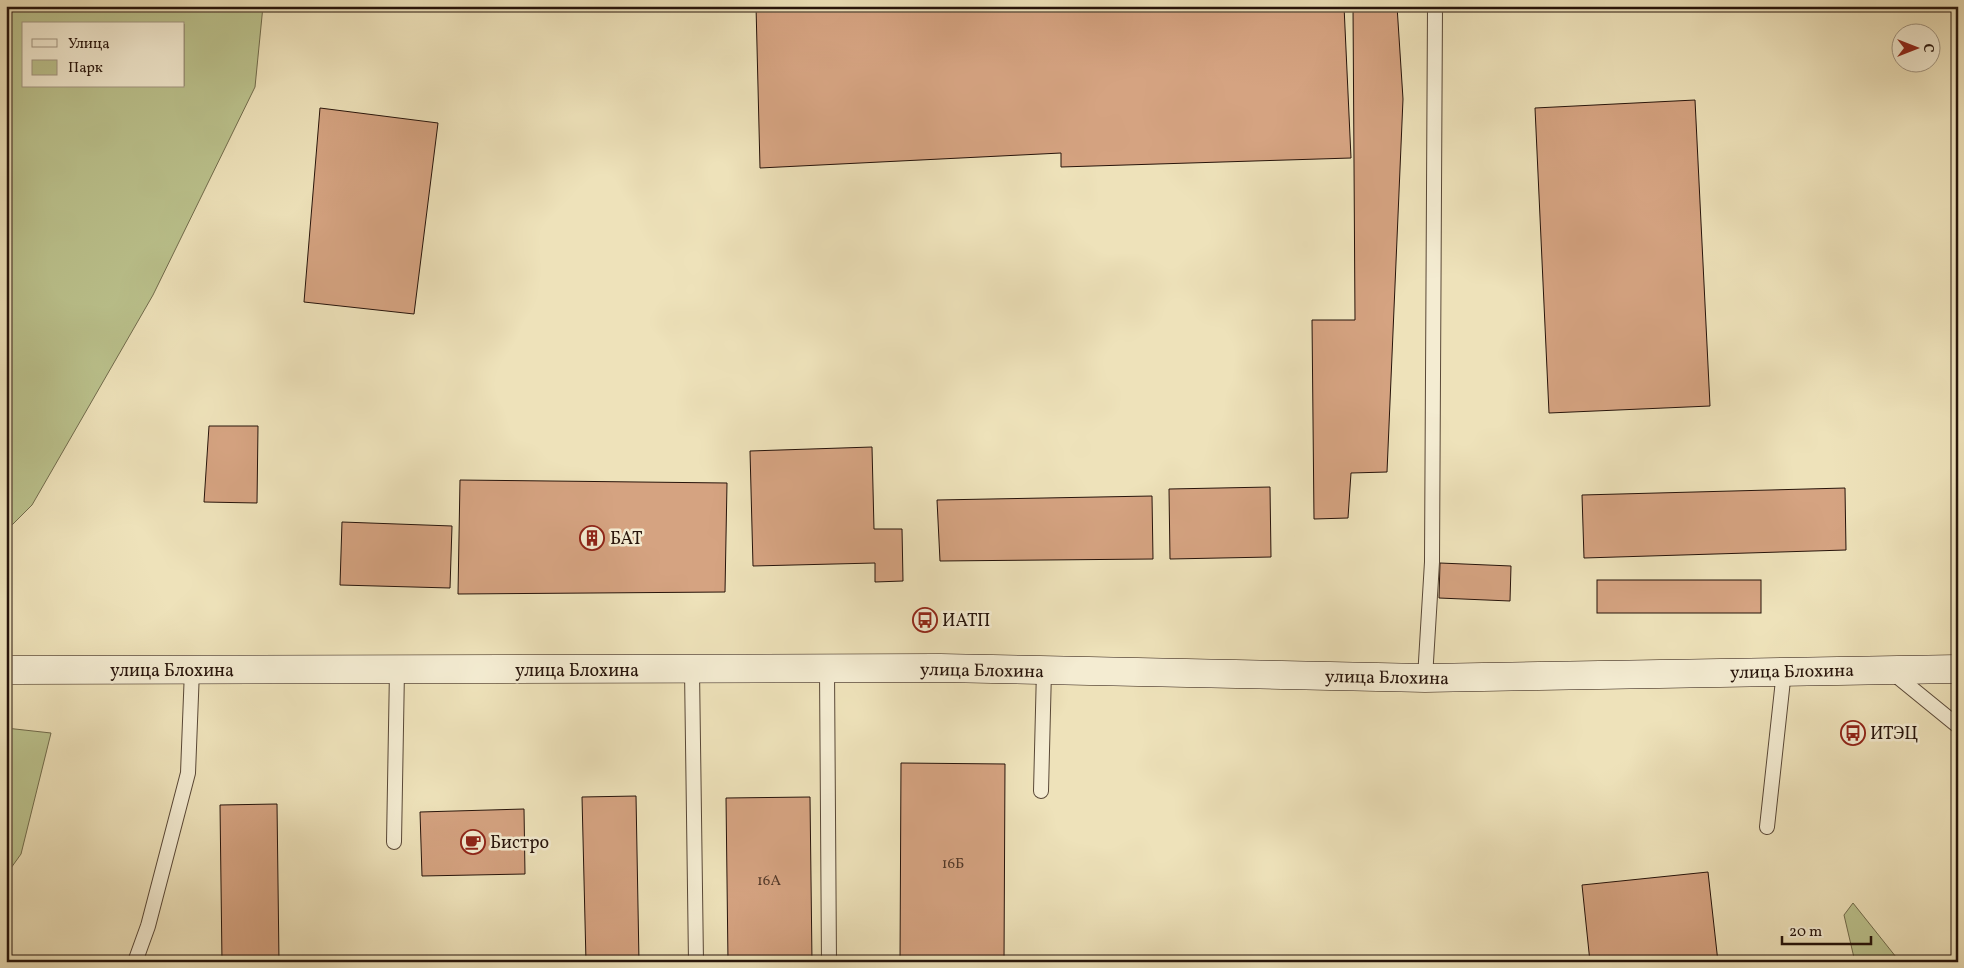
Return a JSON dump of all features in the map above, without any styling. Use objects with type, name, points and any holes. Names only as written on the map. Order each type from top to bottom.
[{"type":"street","name":"улица Блохина","points":[[6,670],[827,670],[940,668],[1425,678],[1889,669],[1958,670]]},
{"type":"lane","points":[[1425,678],[1432,562],[1435,6]]},
{"type":"lane","points":[[1889,669],[1958,726]]},
{"type":"lane","points":[[135,962],[148,926],[188,773],[192,670]]},
{"type":"lane","points":[[394,842],[397,670]]},
{"type":"lane","points":[[692,670],[696,962]]},
{"type":"lane","points":[[827,670],[828,962]]},
{"type":"lane","points":[[1042,791],[1044,670]]},
{"type":"lane","points":[[1766,827],[1784,671]]},
{"type":"green space","points":[[6,6],[263,6],[255,87],[153,295],[32,505],[6,531]]},
{"type":"green space","points":[[6,728],[51,733],[21,854],[6,875]]},
{"type":"green space","points":[[1853,903],[1900,962],[1855,962],[1844,915]]},
{"type":"building","points":[[756,6],[1344,6],[1351,158],[1061,167],[1061,153],[760,168]]},
{"type":"building","points":[[1353,6],[1397,6],[1403,99],[1387,472],[1351,473],[1348,518],[1314,519],[1312,320],[1355,320]]},
{"type":"building","points":[[1695,100],[1710,406],[1549,413],[1535,108]]},
{"type":"building","points":[[320,108],[438,123],[414,314],[304,302]]},
{"type":"building","points":[[209,426],[258,426],[257,503],[204,502]]},
{"type":"building","points":[[872,447],[874,529],[902,529],[903,581],[875,582],[875,563],[753,566],[750,451]]},
{"type":"building","name":"БАТ","points":[[460,480],[727,483],[725,592],[458,594]]},
{"type":"building","points":[[1270,487],[1271,557],[1170,559],[1169,489]]},
{"type":"building","points":[[1845,488],[1846,550],[1584,558],[1582,495]]},
{"type":"building","points":[[1152,496],[1153,559],[940,561],[937,500]]},
{"type":"building","points":[[342,522],[452,526],[450,588],[340,585]]},
{"type":"building","points":[[1440,563],[1511,566],[1510,601],[1439,598]]},
{"type":"building","points":[[1597,580],[1761,580],[1761,613],[1597,613]]},
{"type":"building","points":[[901,763],[1005,764],[1004,962],[900,962]]},
{"type":"building","points":[[636,796],[639,962],[586,962],[582,797]]},
{"type":"building","points":[[810,797],[812,962],[728,962],[726,798]]},
{"type":"building","points":[[277,804],[279,962],[222,962],[220,805]]},
{"type":"building","points":[[524,809],[525,874],[422,876],[420,812]]},
{"type":"building","points":[[1708,872],[1718,962],[1590,962],[1582,885]]},
{"type":"place","name":"БАТ","points":[[592,538]]},
{"type":"place","name":"ИАТП","points":[[925,620]]},
{"type":"place","name":"ИТЭЦ","points":[[1853,733]]},
{"type":"place","name":"Бистро","points":[[473,842]]}]
